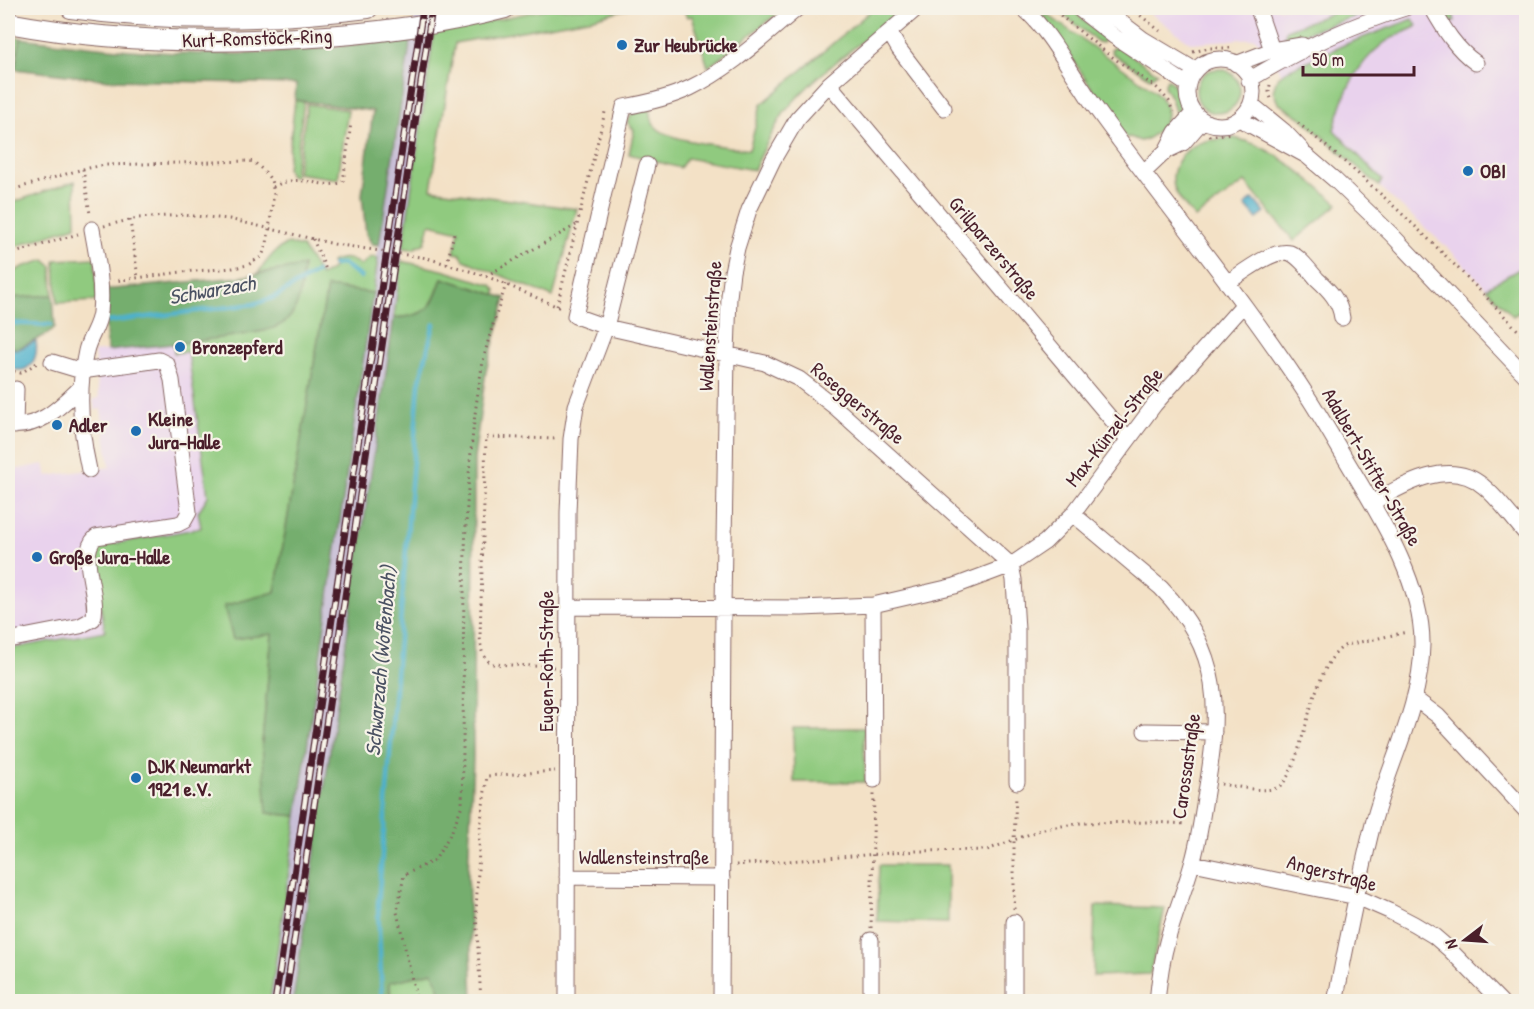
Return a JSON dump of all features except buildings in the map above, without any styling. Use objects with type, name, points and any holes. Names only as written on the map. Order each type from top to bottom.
[{"type":"main road","name":"Kurt-Romstöck-Ring","points":[[71,8],[130,14],[224,18],[307,15],[368,8]]},
{"type":"main road","name":"Kurt-Romstöck-Ring","points":[[8,23],[136,40],[229,42],[338,36],[400,29],[505,8]]},
{"type":"street","points":[[575,316],[624,107],[661,99],[705,80],[739,56],[798,8]]},
{"type":"street","name":"Wallensteinstraße","points":[[721,1002],[723,606],[727,353],[732,272],[749,210],[788,132],[797,119],[829,84],[917,8]]},
{"type":"street","name":"Adalbert-Stifter-Straße","points":[[1023,8],[1052,40],[1083,90],[1311,400],[1372,503],[1404,568],[1412,590],[1421,629],[1421,658],[1414,698],[1373,823],[1335,1002]]},
{"type":"street","points":[[1078,8],[1115,37],[1188,85]]},
{"type":"street","points":[[1102,8],[1143,39],[1195,70]]},
{"type":"street","points":[[1249,80],[1310,44],[1377,16],[1404,8]]},
{"type":"street","points":[[1432,8],[1455,44],[1476,63]]},
{"type":"street","points":[[1259,12],[1272,50]]},
{"type":"street","points":[[889,32],[899,49],[944,108]]},
{"type":"street","points":[[1236,64],[1272,50],[1310,44]]},
{"type":"street","points":[[1238,125],[1251,104],[1252,93],[1249,80],[1236,64],[1228,60],[1216,59],[1205,63],[1195,70],[1188,85],[1188,98],[1198,116],[1223,125],[1238,125],[1307,156]]},
{"type":"street","name":"Grillparzerstraße","points":[[829,84],[1128,439]]},
{"type":"street","points":[[1251,104],[1296,142],[1307,156],[1370,213],[1527,376]]},
{"type":"street","points":[[1144,172],[1166,151],[1176,132],[1198,116]]},
{"type":"street","name":"Eugen-Roth-Straße","points":[[567,1002],[568,513],[571,439],[576,406],[606,327],[647,165]]},
{"type":"street","points":[[88,470],[81,438],[80,388],[87,348],[100,315],[101,283],[92,230]]},
{"type":"street","points":[[1227,283],[1266,258],[1287,252],[1296,257],[1334,297],[1342,318]]},
{"type":"street","name":"Max-Künzel-Straße","points":[[723,606],[802,608],[873,605],[955,586],[1011,565],[1045,542],[1073,514],[1155,404],[1243,305]]},
{"type":"street","name":"Roseggerstraße","points":[[575,316],[606,327],[727,353],[774,367],[800,379],[1011,565]]},
{"type":"street","points":[[8,640],[80,626],[93,620],[95,609],[88,560],[90,544],[96,537],[178,524],[184,521],[189,512],[173,391],[167,364],[159,360],[82,371],[46,360]]},
{"type":"street","points":[[16,389],[11,426],[38,422],[49,416],[80,388]]},
{"type":"street","points":[[1372,503],[1408,484],[1437,475],[1457,474],[1467,476],[1483,485],[1527,534]]},
{"type":"street","name":"Carossastraße","points":[[1073,514],[1161,588],[1185,616],[1204,650],[1215,695],[1214,732],[1193,863],[1167,940],[1157,1002]]},
{"type":"street","points":[[1011,565],[1017,630],[1017,782]]},
{"type":"street","points":[[873,605],[874,780]]},
{"type":"street","points":[[568,607],[723,606]]},
{"type":"street","points":[[1414,698],[1438,716],[1527,811]]},
{"type":"street","points":[[1145,731],[1214,732]]},
{"type":"street","name":"Angerstraße","points":[[1193,863],[1357,897],[1434,936],[1449,948],[1501,1002]]},
{"type":"street","name":"Wallensteinstraße","points":[[567,877],[722,872]]},
{"type":"street","points":[[1014,922],[1014,1002]]},
{"type":"street","points":[[871,1002],[872,940]]},
{"type":"path","points":[[1051,8],[1108,54],[1157,88],[1169,101],[1173,116]]},
{"type":"path","points":[[1131,8],[1163,33]]},
{"type":"path","points":[[1187,51],[1242,48]]},
{"type":"path","points":[[1272,80],[1269,92],[1275,105]]},
{"type":"path","points":[[557,306],[606,112],[624,107]]},
{"type":"path","points":[[1296,121],[1348,165],[1460,268],[1527,339]]},
{"type":"path","points":[[273,187],[284,181],[293,180],[334,184],[342,182],[351,123]]},
{"type":"path","points":[[1203,137],[1238,125]]},
{"type":"path","points":[[8,191],[82,169],[134,163],[249,161],[254,162],[266,173],[273,187],[274,201],[266,251],[256,261],[233,268],[101,283]]},
{"type":"path","points":[[82,169],[92,230]]},
{"type":"path","points":[[8,255],[130,220],[182,215],[229,219],[334,244],[414,255],[447,264],[506,284],[575,316]]},
{"type":"path","points":[[130,220],[138,278]]},
{"type":"path","points":[[486,276],[578,224]]},
{"type":"path","points":[[447,264],[454,233]]},
{"type":"path","points":[[313,239],[327,272]]},
{"type":"path","points":[[417,1002],[397,912],[404,875],[435,860],[452,831],[462,806],[463,594],[471,454],[483,365],[506,284]]},
{"type":"path","points":[[8,370],[17,373],[27,371],[37,363],[46,360]]},
{"type":"path","points":[[567,668],[492,664],[483,655],[480,625],[486,437],[571,439]]},
{"type":"path","points":[[1207,783],[1267,790],[1282,785],[1292,767],[1325,668],[1338,649],[1365,640],[1421,629]]},
{"type":"path","points":[[481,1002],[476,913],[480,828],[486,776],[567,771]]},
{"type":"path","points":[[872,940],[874,780]]},
{"type":"path","points":[[1014,922],[1017,782]]},
{"type":"path","points":[[722,872],[917,851],[987,850],[1042,829],[1081,823],[1153,822],[1200,825]]},
{"type":"shaded area","points":[[416,8],[437,8],[350,621],[293,1001],[270,1002],[379,243]]},
{"type":"shaded area","points":[[1143,8],[1526,8],[1526,308],[1513,316],[1451,251],[1300,117],[1278,103],[1273,91],[1277,78],[1281,74],[1255,38],[1191,43]]},
{"type":"shaded area","points":[[173,343],[174,353],[188,351],[208,496],[199,512],[201,528],[102,546],[96,579],[105,631],[8,649],[8,471],[44,464],[47,476],[110,467],[101,409],[95,410],[93,400],[99,398],[94,352]]},
{"type":"green space","points":[[550,8],[629,8],[594,18],[455,43],[431,189],[577,209],[553,297],[464,260],[460,254],[454,253],[459,231],[430,224],[425,243],[413,249],[403,248],[434,33]]},
{"type":"green space","points":[[683,8],[785,8],[708,67],[692,16],[687,17]]},
{"type":"green space","points":[[874,8],[905,8],[825,71],[796,99],[784,113],[754,170],[687,158],[680,168],[629,154],[634,130],[627,122],[634,111],[649,107],[653,123],[664,133],[700,143],[749,150],[761,105]]},
{"type":"green space","points":[[1038,8],[1155,91],[1162,100],[1167,114],[1160,129],[1151,137],[1140,141],[1127,138]]},
{"type":"green space","points":[[1055,8],[1070,8],[1105,39],[1102,43],[1098,42]]},
{"type":"green space","points":[[1345,8],[1356,8],[1359,15],[1284,40],[1286,30]]},
{"type":"green space","points":[[1445,8],[1470,8],[1453,12],[1455,22],[1452,22],[1447,17]]},
{"type":"green space","points":[[1413,19],[1417,26],[1384,43],[1357,71],[1341,105],[1334,130],[1382,180],[1379,186],[1300,117],[1278,103],[1273,91],[1277,78],[1288,70],[1346,44]]},
{"type":"green space","points":[[8,35],[21,38],[18,53],[8,51]]},
{"type":"green space","points":[[21,38],[127,50],[234,54],[301,50],[411,38],[379,245],[372,244],[366,234],[362,195],[373,111],[295,100],[296,84],[109,80],[15,69]]},
{"type":"green space","points":[[1116,45],[1157,73],[1150,78],[1113,54],[1111,50]]},
{"type":"green space","points":[[1218,69],[1233,76],[1240,91],[1233,106],[1218,113],[1203,106],[1196,91],[1203,76]]},
{"type":"green space","points":[[1167,79],[1175,87],[1179,97],[1180,109],[1177,119],[1171,98],[1164,87]]},
{"type":"green space","points":[[295,100],[304,102],[294,177],[289,174],[287,168]]},
{"type":"green space","points":[[307,104],[348,110],[338,179],[297,173]]},
{"type":"green space","points":[[1234,138],[1276,155],[1338,204],[1294,241],[1245,182],[1195,218],[1174,187],[1174,170],[1183,155],[1197,144],[1209,140]]},
{"type":"green space","points":[[75,181],[76,226],[8,249],[8,204]]},
{"type":"green space","name":"DJK Neumarkt 1921 e.V.","points":[[289,244],[302,247],[321,276],[333,269],[331,262],[335,260],[349,259],[361,265],[371,257],[378,258],[373,293],[327,288],[275,592],[224,606],[233,639],[272,634],[262,743],[268,813],[297,816],[270,1001],[8,1002],[8,649],[105,631],[93,561],[96,552],[102,546],[201,528],[198,512],[208,496],[188,352],[174,353],[173,343],[264,331],[303,267],[258,273],[275,252]]},
{"type":"green space","points":[[95,258],[97,301],[57,303],[55,260]]},
{"type":"green space","points":[[45,260],[52,266],[53,295],[8,298],[8,276],[22,267]]},
{"type":"green space","points":[[401,261],[492,285],[496,290],[496,295],[442,278],[431,304],[426,309],[414,315],[394,318]]},
{"type":"green space","points":[[1526,265],[1526,308],[1513,316],[1486,288]]},
{"type":"green space","points":[[303,266],[296,308],[283,324],[277,327],[225,338],[107,351],[104,290],[240,277]]},
{"type":"green space","points":[[442,278],[506,298],[486,371],[474,459],[473,759],[468,875],[473,1001],[444,1001],[433,972],[390,982],[390,1001],[293,1001],[394,318],[414,315],[427,309],[435,297]]},
{"type":"green space","points":[[327,287],[373,293],[297,816],[267,813],[262,743],[272,634],[233,639],[224,606],[275,592]]},
{"type":"green space","points":[[53,295],[55,327],[48,334],[17,349],[8,345],[8,298]]},
{"type":"green space","points":[[793,728],[864,728],[865,782],[794,782]]},
{"type":"green space","points":[[879,865],[948,865],[948,923],[877,921]]},
{"type":"green space","points":[[1095,906],[1165,908],[1150,974],[1093,976]]},
{"type":"green space","points":[[433,972],[444,1001],[391,1001],[390,982]]},
{"type":"water","points":[[1253,199],[1265,213],[1257,219],[1245,205]]},
{"type":"water","points":[[36,341],[36,355],[30,365],[21,370],[8,366],[8,347],[17,350]]},
{"type":"waterway","name":"Schwarzach","points":[[333,265],[343,264],[361,277]]},
{"type":"waterway","name":"Schwarzach","points":[[107,322],[254,304],[275,297],[317,272]]},
{"type":"waterway","name":"Schwarzach","points":[[8,323],[51,325]]},
{"type":"waterway","name":"Schwarzach (Woffenbach)","points":[[382,1002],[378,905],[419,384],[434,324]]},
{"type":"railway","points":[[275,1002],[423,8]]},
{"type":"railway","points":[[285,1002],[432,8]]},
{"type":"place","name":"Zur Heubrücke","points":[[622,45]]},
{"type":"place","name":"OBI","points":[[1468,171]]},
{"type":"place","name":"Bronzepferd","points":[[180,347]]},
{"type":"place","name":"Adler","points":[[57,425]]},
{"type":"place","name":"Kleine Jura-Halle","points":[[136,431]]},
{"type":"place","name":"Große Jura-Halle","points":[[37,557]]},
{"type":"place","name":"DJK Neumarkt 1921 e.V.","points":[[136,778]]}]
